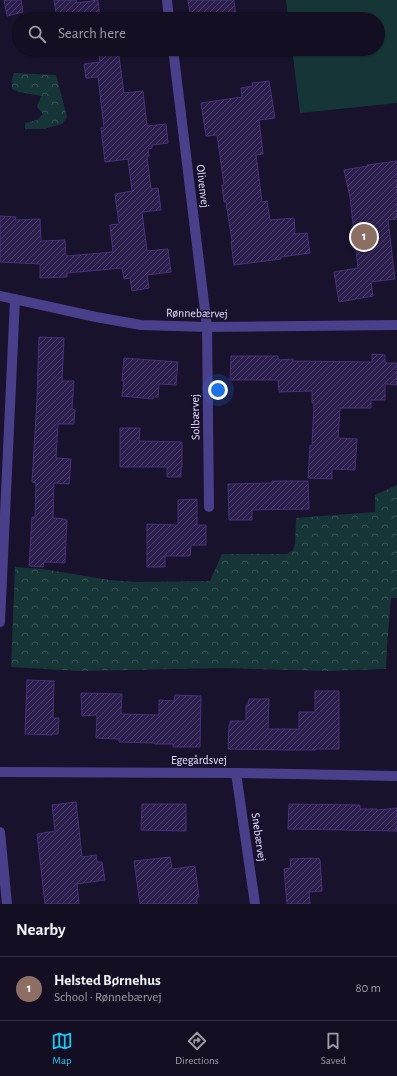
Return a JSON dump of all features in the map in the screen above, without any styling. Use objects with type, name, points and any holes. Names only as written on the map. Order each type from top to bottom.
[{"type":"street","points":[[167,0],[168,12]]},
{"type":"street","name":"Olivenvej","points":[[174,56],[207,327]]},
{"type":"street","name":"Rønnebærvej","points":[[0,296],[140,325],[207,327],[397,325]]},
{"type":"street","points":[[0,622],[3,491],[14,300]]},
{"type":"street","name":"Solbærvej","points":[[207,327],[209,507]]},
{"type":"street","name":"Egegårdsvej","points":[[0,772],[236,773],[397,776]]},
{"type":"street","name":"Snebærvej","points":[[236,773],[255,904]]},
{"type":"street","points":[[0,832],[7,904]]},
{"type":"green space","points":[[286,0],[397,0],[397,103],[300,113],[293,56],[385,56],[385,12],[287,12]]},
{"type":"green space","points":[[14,73],[56,75],[67,117],[62,124],[44,129],[25,129],[25,123],[37,120],[43,114],[37,107],[41,96],[19,92],[12,89],[12,79]]},
{"type":"green space","points":[[397,485],[397,598],[391,598],[386,669],[326,671],[222,668],[79,671],[11,667],[15,567],[43,569],[109,580],[137,582],[210,581],[222,554],[287,554],[293,550],[295,544],[296,518],[375,512],[375,495]]},
{"type":"building","points":[[4,0],[21,0],[23,12],[12,12],[12,15],[7,16]]},
{"type":"building","points":[[54,0],[76,0],[77,3],[98,0],[99,12],[56,12]]},
{"type":"building","points":[[188,0],[234,0],[235,12],[190,12]]},
{"type":"building","points":[[99,56],[119,56],[124,93],[143,91],[147,126],[166,124],[168,143],[152,145],[152,148],[148,149],[149,156],[147,156],[151,189],[158,188],[161,210],[142,212],[147,251],[168,249],[171,272],[147,275],[149,288],[132,291],[130,278],[124,279],[122,268],[67,273],[67,277],[40,278],[40,264],[0,262],[0,216],[16,217],[15,220],[40,219],[41,241],[65,240],[66,256],[113,252],[110,225],[119,224],[115,194],[132,191],[128,159],[105,162],[101,128],[104,128],[98,77],[86,78],[84,64],[100,62]]},
{"type":"building","points":[[269,81],[275,118],[259,120],[263,154],[256,155],[262,202],[267,201],[270,220],[294,218],[295,234],[307,233],[310,253],[281,257],[281,259],[234,265],[226,202],[224,202],[222,185],[224,185],[217,135],[206,136],[201,103],[242,97],[241,88],[253,86],[252,83]]},
{"type":"building","points":[[397,161],[397,219],[388,220],[395,279],[371,282],[373,296],[339,302],[334,272],[358,268],[350,197],[344,170]]},
{"type":"building","points":[[39,337],[64,338],[62,381],[74,381],[72,409],[75,410],[74,424],[58,424],[56,458],[71,459],[69,484],[54,483],[53,518],[67,520],[65,563],[44,562],[43,567],[29,566],[32,517],[35,517],[36,483],[32,482]]},
{"type":"building","points":[[372,354],[385,355],[385,363],[397,363],[397,385],[385,384],[385,400],[371,400],[371,408],[340,408],[338,438],[357,439],[355,470],[332,469],[332,479],[308,478],[310,445],[312,446],[314,403],[312,403],[312,391],[279,392],[278,380],[230,380],[231,356],[278,356],[278,360],[293,359],[293,361],[372,362]]},
{"type":"building","points":[[124,358],[178,362],[176,385],[159,384],[158,397],[153,397],[153,399],[122,396],[124,381],[122,381]]},
{"type":"building","points":[[120,428],[140,428],[139,441],[182,442],[181,477],[167,477],[167,467],[120,467]]},
{"type":"building","points":[[272,481],[308,481],[309,509],[252,510],[252,520],[229,520],[228,484],[272,483]]},
{"type":"building","points":[[197,499],[197,525],[206,525],[206,545],[191,545],[190,556],[165,556],[165,567],[147,567],[147,524],[178,525],[178,500]]},
{"type":"building","points":[[27,680],[54,681],[53,718],[59,718],[58,734],[25,734]]},
{"type":"building","points":[[315,691],[339,691],[339,749],[228,749],[230,721],[246,721],[246,705],[248,705],[249,699],[269,699],[268,729],[299,729],[299,712],[315,712]]},
{"type":"building","points":[[81,693],[122,694],[121,714],[159,715],[159,700],[174,701],[175,695],[201,696],[200,747],[173,747],[173,744],[119,742],[119,739],[96,738],[97,715],[82,716]]},
{"type":"building","points":[[76,802],[82,857],[96,855],[97,862],[102,862],[105,880],[77,884],[79,904],[45,904],[37,834],[55,831],[52,805]]},
{"type":"building","points":[[142,804],[186,804],[186,831],[141,830]]},
{"type":"building","points":[[289,804],[360,805],[360,809],[377,810],[397,808],[397,831],[288,829]]},
{"type":"building","points":[[170,857],[172,869],[195,866],[199,897],[197,897],[197,904],[140,904],[134,861]]},
{"type":"building","points":[[319,858],[320,860],[322,891],[309,892],[310,904],[287,904],[284,869],[291,868],[290,859]]},
{"type":"place","name":"Helsted Børnehus","points":[[364,237]]}]
